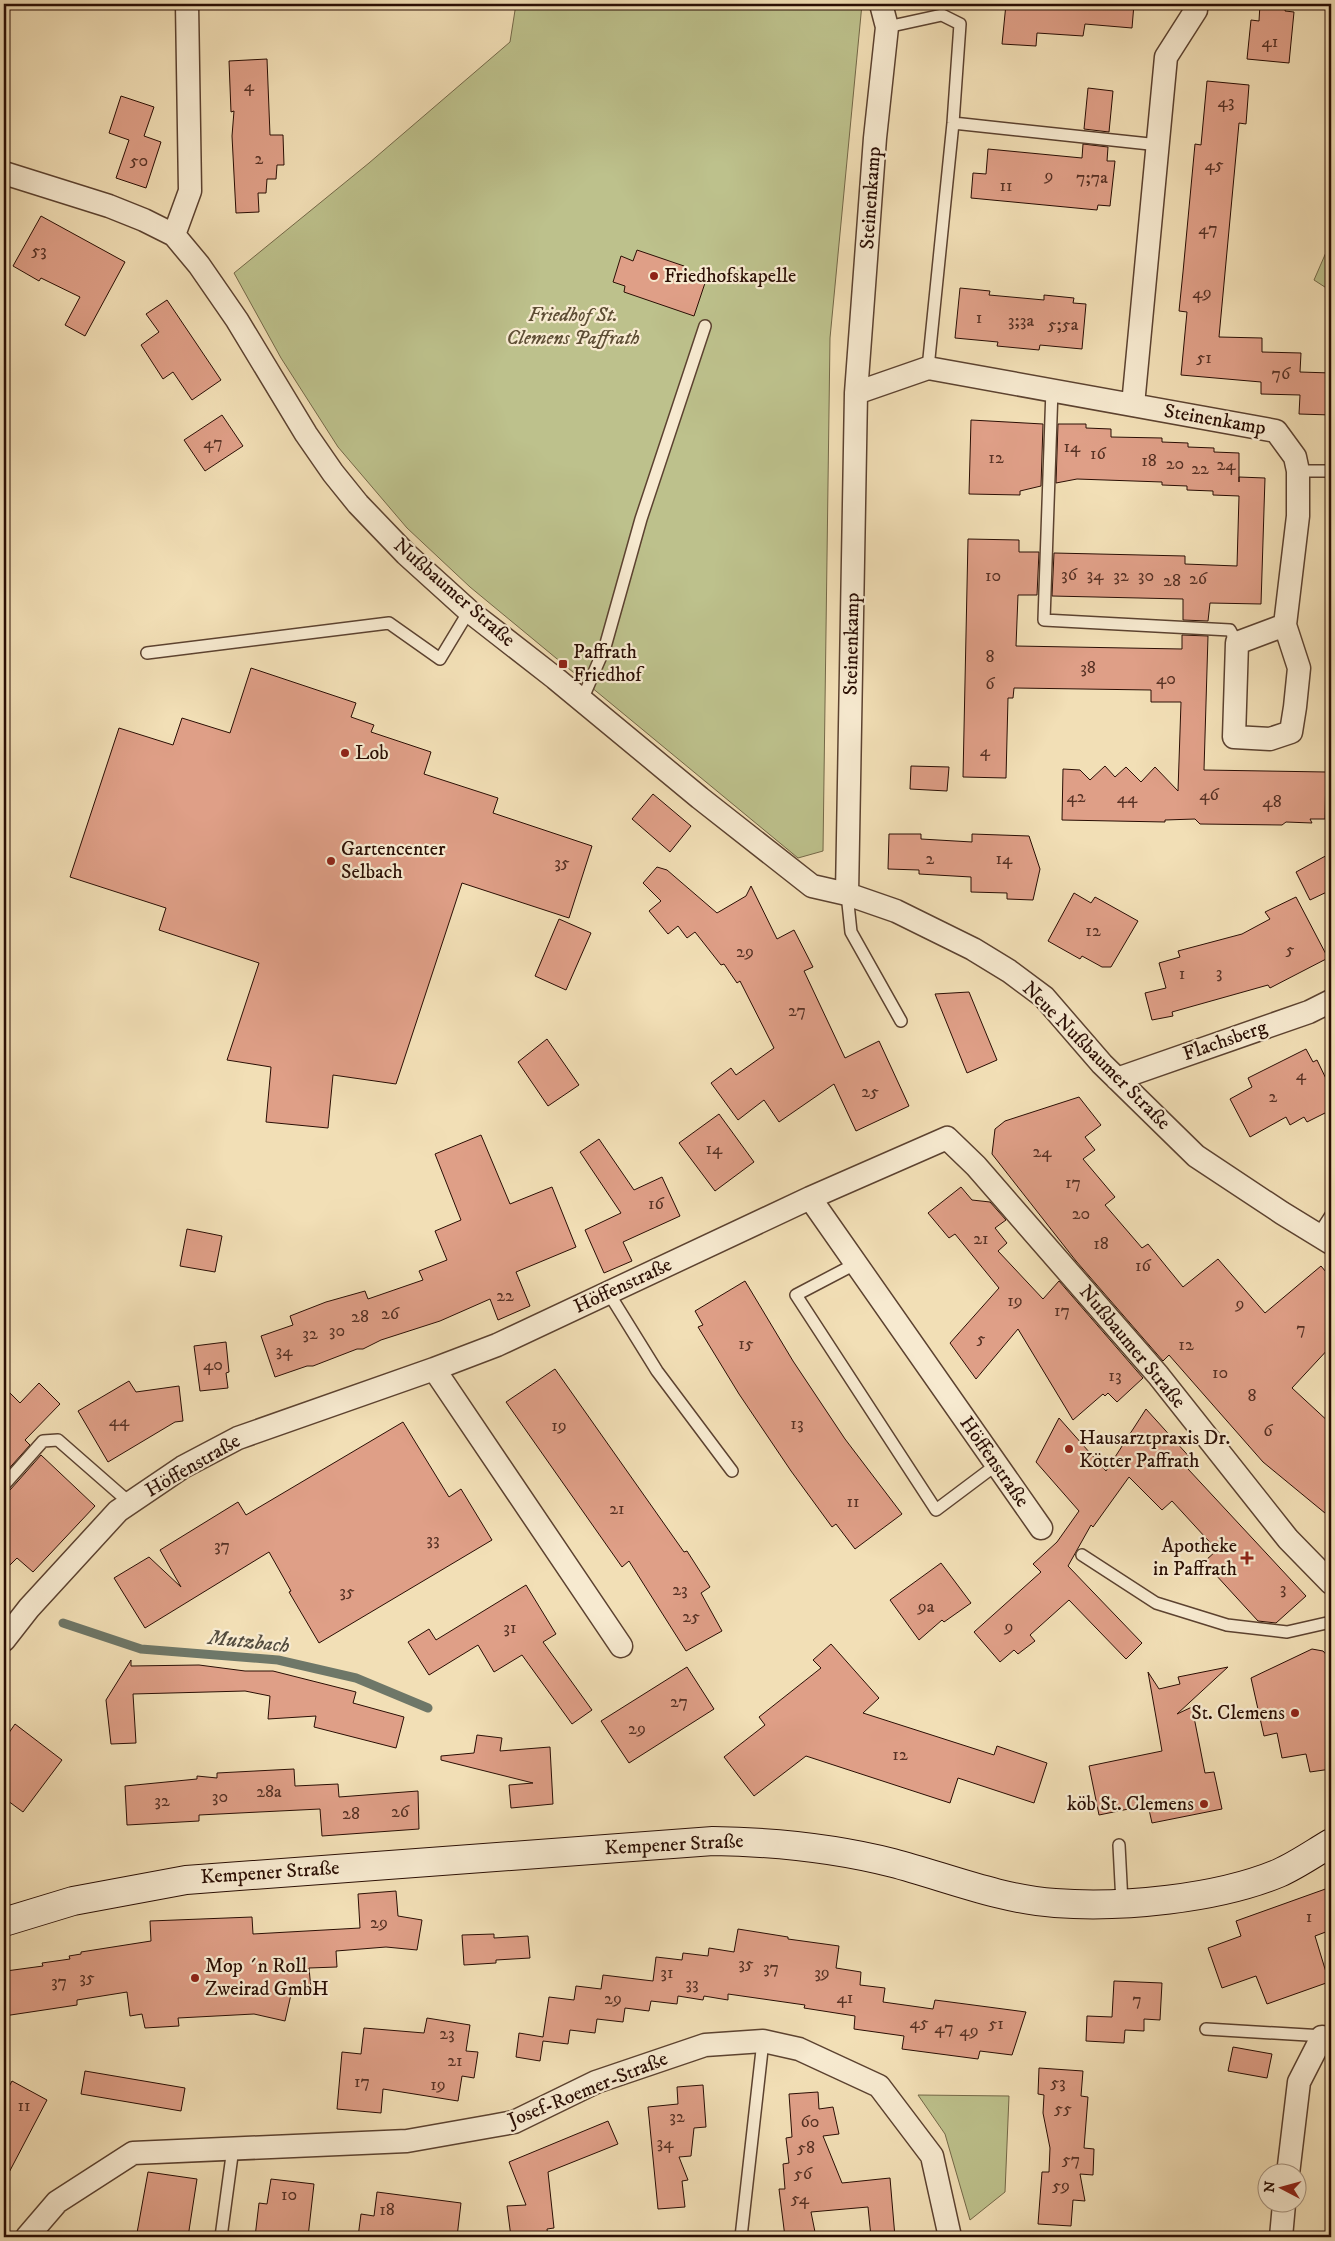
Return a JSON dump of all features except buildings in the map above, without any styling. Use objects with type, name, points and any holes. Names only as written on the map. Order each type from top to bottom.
[{"type":"main road","name":"Kempener Straße","points":[[4,1922],[73,1901],[186,1880],[713,1841],[764,1841],[815,1847],[891,1863],[996,1893],[1054,1903],[1122,1903],[1224,1890],[1279,1873],[1331,1843]]},
{"type":"street","points":[[174,235],[190,191],[187,4]]},
{"type":"street","name":"Steinenkamp","points":[[847,894],[856,393],[875,138],[887,27],[881,4]]},
{"type":"street","points":[[1133,405],[1166,57],[1192,7]]},
{"type":"street","name":"Nußbaumer Straße","points":[[4,173],[109,206],[174,235],[199,265],[237,320],[306,434],[333,473],[358,504],[406,554],[469,611],[812,886],[847,894]]},
{"type":"street","name":"Steinenkamp","points":[[856,393],[928,368],[1276,431],[1295,457],[1298,471],[1298,516],[1285,626],[1299,668],[1290,732],[1270,739],[1234,737],[1237,643]]},
{"type":"street","points":[[1237,643],[1285,626]]},
{"type":"street","name":"Neue Nußbaumer Straße","points":[[847,894],[896,912],[973,949],[1009,971],[1044,998],[1117,1079],[1196,1156],[1325,1239]]},
{"type":"street","name":"Flachsberg","points":[[1117,1079],[1309,1012],[1331,1001]]},
{"type":"street","name":"Nußbaumer Straße","points":[[947,1138],[976,1166],[1158,1375],[1288,1539],[1331,1583]]},
{"type":"street","name":"Höffenstraße","points":[[4,1640],[29,1608],[118,1512],[183,1467],[238,1438],[497,1345],[810,1198],[947,1138]]},
{"type":"street","name":"Höffenstraße","points":[[810,1198],[1040,1528]]},
{"type":"street","points":[[434,1369],[622,1646]]},
{"type":"street","points":[[1289,2164],[1299,2082],[1327,2034]]},
{"type":"street","name":"Josef-Roemer-Straße","points":[[27,2237],[57,2202],[132,2153],[407,2141],[514,2122],[596,2082],[705,2045],[763,2042],[799,2049],[879,2086],[932,2156],[950,2237]]},
{"type":"street","points":[[1280,2237],[1283,2214]]},
{"type":"lane","points":[[887,27],[942,14],[960,24],[954,123],[928,368]]},
{"type":"lane","points":[[954,123],[1158,145]]},
{"type":"lane","points":[[582,700],[605,647],[641,519],[705,326]]},
{"type":"lane","points":[[1052,389],[1044,620],[1230,630],[1237,643]]},
{"type":"lane","points":[[1298,471],[1331,471]]},
{"type":"lane","points":[[147,653],[389,623],[440,659],[469,611]]},
{"type":"lane","points":[[847,894],[851,932],[901,1021]]},
{"type":"lane","points":[[1325,1239],[1331,1215]]},
{"type":"lane","points":[[855,1264],[796,1295],[936,1510],[996,1465]]},
{"type":"lane","points":[[608,1292],[657,1371],[732,1471]]},
{"type":"lane","points":[[4,1486],[43,1442],[58,1440],[130,1503]]},
{"type":"lane","points":[[1082,1555],[1156,1603],[1227,1625],[1287,1632],[1331,1622]]},
{"type":"lane","points":[[1120,1845],[1122,1903]]},
{"type":"lane","points":[[1206,2029],[1327,2034]]},
{"type":"lane","points":[[741,2237],[763,2042]]},
{"type":"lane","points":[[221,2237],[234,2148]]},
{"type":"green space","name":"Friedhof St. Clemens Paffrath","points":[[516,4],[862,4],[830,338],[823,851],[798,858],[470,587],[407,528],[338,447],[281,358],[234,273],[369,163],[510,42]]},
{"type":"green space","points":[[1331,241],[1331,291],[1314,280]]},
{"type":"green space","points":[[9,645],[4,720],[4,647]]},
{"type":"green space","points":[[918,2095],[1009,2096],[1005,2192],[970,2220],[945,2134]]},
{"type":"waterway","name":"Mutzbach","points":[[63,1623],[141,1649],[278,1660],[356,1678],[428,1708]]},
{"type":"place","name":"Friedhofskapelle","points":[[654,276]]},
{"type":"place","name":"Paffrath Friedhof","points":[[563,664]]},
{"type":"place","name":"Lob","points":[[345,753]]},
{"type":"place","name":"Gartencenter Selbach","points":[[331,861]]},
{"type":"place","name":"Hausarztpraxis Dr. Kötter Paffrath","points":[[1069,1449]]},
{"type":"place","name":"Apotheke in Paffrath","points":[[1247,1558]]},
{"type":"place","name":"St. Clemens","points":[[1295,1713]]},
{"type":"place","name":"köb St. Clemens","points":[[1204,1804]]},
{"type":"place","name":"Mop ´n Roll Zweirad GmbH","points":[[195,1978]]}]
